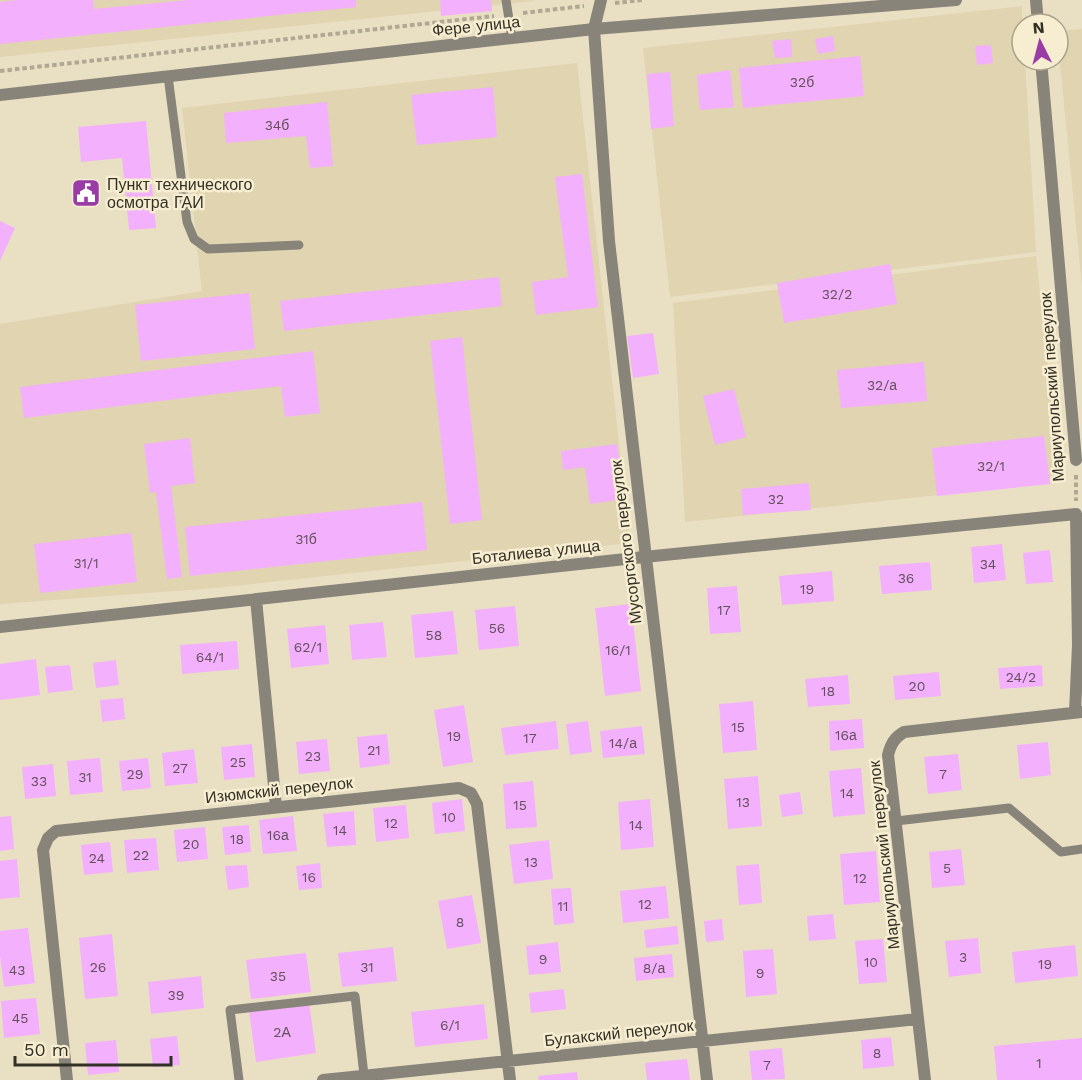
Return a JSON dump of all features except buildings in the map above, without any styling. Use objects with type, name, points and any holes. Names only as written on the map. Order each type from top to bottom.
[{"type":"street","name":"Фере улица","points":[[0,95],[594,29],[956,0]]},
{"type":"street","name":"Мусоргского переулок","points":[[601,2],[594,29],[609,241],[706,1080]]},
{"type":"street","name":"Мариупольский переулок","points":[[1042,72],[1076,460]]},
{"type":"street","name":"Боталиева улица","points":[[0,627],[644,557],[1076,514]]},
{"type":"street","name":"Мариупольский переулок","points":[[925,1080],[888,755],[896,737],[904,732],[1078,712],[1076,514]]},
{"type":"street","points":[[256,599],[276,807]]},
{"type":"street","name":"Изюмский переулок","points":[[67,1080],[43,850],[48,838],[56,831],[459,788],[471,793],[477,804],[510,1080]]},
{"type":"street","name":"Булакский переулок","points":[[323,1080],[918,1019]]},
{"type":"lane","points":[[506,0],[512,39]]},
{"type":"lane","points":[[168,76],[187,222],[194,239],[208,249],[299,245]]},
{"type":"lane","points":[[896,821],[1009,808],[1061,852],[1082,849]]},
{"type":"lane","points":[[238,1080],[231,1010],[355,996],[364,1075]]},
{"type":"path","points":[[0,71],[509,15],[601,2],[642,0]]},
{"type":"path","name":"Мариупольский переулок","points":[[1076,460],[1076,514]]},
{"type":"shaded area","points":[[0,0],[533,0],[534,1],[0,57]]},
{"type":"shaded area","points":[[1022,6],[1022,12],[1010,12],[1010,72],[1026,72],[1036,252],[670,297],[643,48]]},
{"type":"shaded area","points":[[1082,29],[1082,286],[1061,72],[1070,72],[1070,30]]},
{"type":"shaded area","points":[[577,63],[630,543],[216,588],[0,604],[0,324],[202,291],[182,108]]},
{"type":"shaded area","points":[[1036,256],[1061,482],[685,522],[673,303]]},
{"type":"place","name":"Пункт технического осмотра ГАИ","points":[[86,193]]}]
